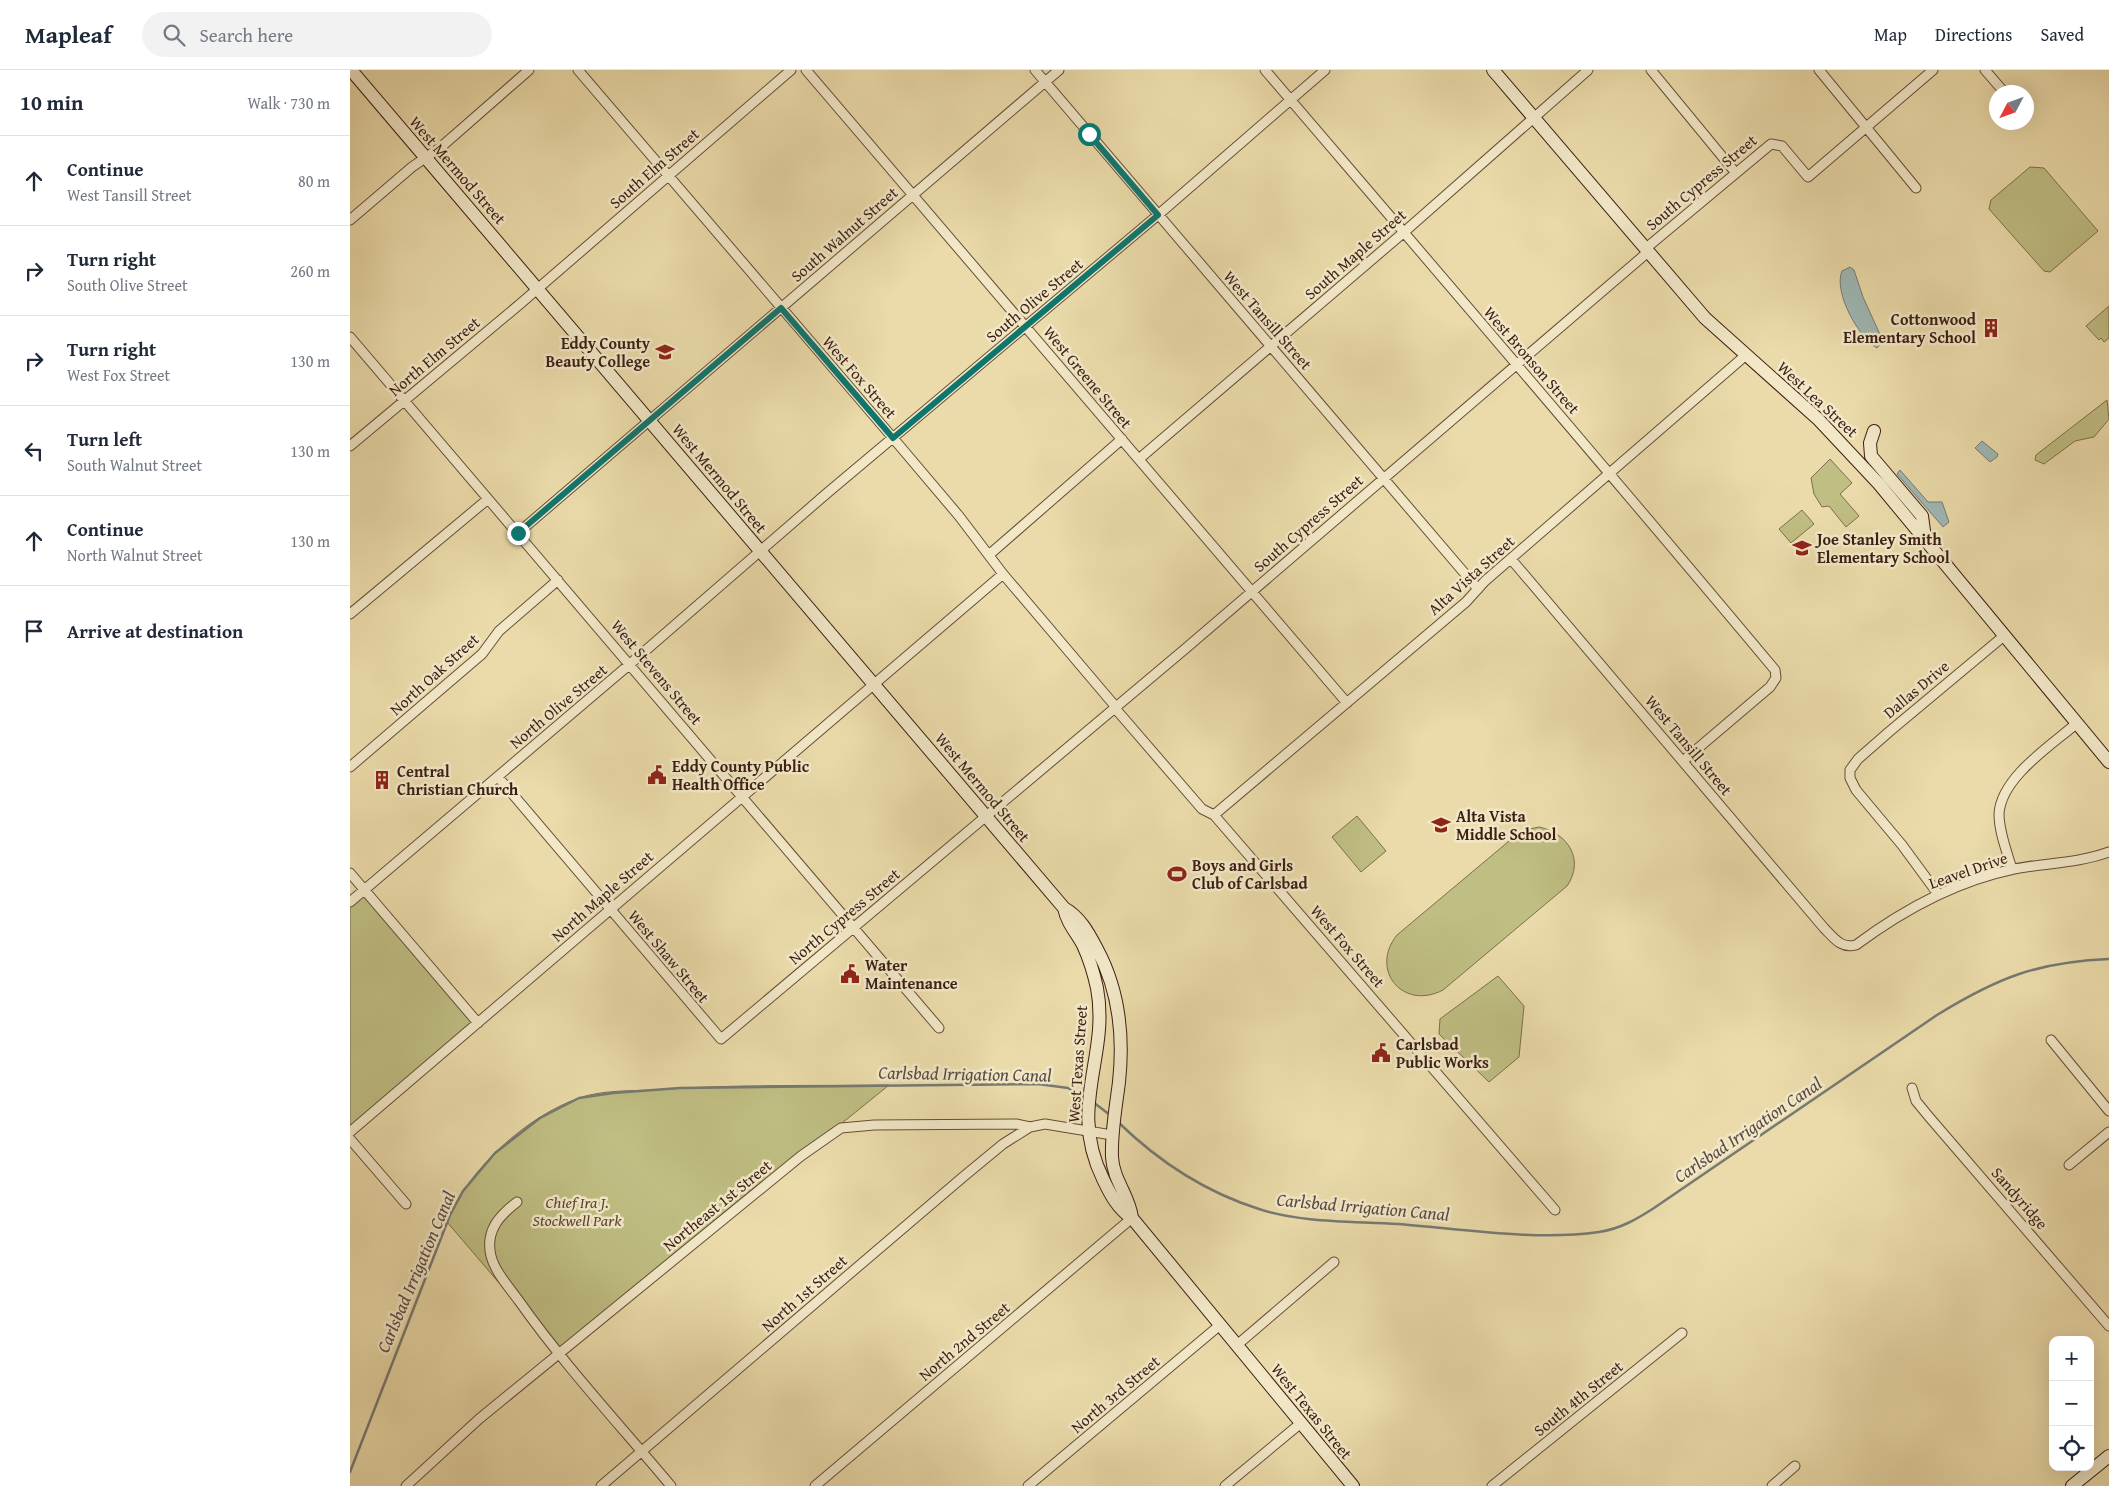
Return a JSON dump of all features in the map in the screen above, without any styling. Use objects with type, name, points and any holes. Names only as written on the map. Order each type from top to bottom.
[{"type":"street","name":"West Mermod Street","points":[[351,70],[1064,908]]},
{"type":"street","points":[[350,220],[529,70]]},
{"type":"street","name":"West Fox Street","points":[[578,70],[893,438],[990,554],[1003,574],[1202,809],[1214,815],[1555,1210]]},
{"type":"street","name":"South Elm Street","points":[[537,288],[791,70]]},
{"type":"street","name":"West Greene Street","points":[[806,70],[1347,703]]},
{"type":"street","name":"West Tansill Street","points":[[1035,70],[1478,589]]},
{"type":"street","name":"South Walnut Street","points":[[518,533],[1059,70]]},
{"type":"street","name":"West Bronson Street","points":[[1265,70],[1776,670],[1776,678],[1770,687],[1683,760]]},
{"type":"street","name":"South Olive Street","points":[[761,551],[1158,215],[1325,70]]},
{"type":"street","name":"West Lea Street","points":[[1492,70],[1705,318],[1802,404],[1845,446],[1925,538],[2109,762]]},
{"type":"street","name":"South Maple Street","points":[[1139,459],[1403,233],[1588,70]]},
{"type":"street","points":[[1651,70],[1735,172]]},
{"type":"street","points":[[1818,70],[1916,188]]},
{"type":"street","name":"South Cypress Street","points":[[987,817],[1115,706],[1252,592],[1765,147],[1776,143],[1784,148],[1808,177],[1933,70]]},
{"type":"street","points":[[1985,70],[1998,85]]},
{"type":"street","name":"North Elm Street","points":[[350,446],[537,288]]},
{"type":"street","name":"West Stevens Street","points":[[350,337],[939,1028]]},
{"type":"street","name":"Alta Vista Street","points":[[1214,815],[1466,602],[1511,559],[1746,355]]},
{"type":"street","points":[[1874,431],[1870,443],[1872,456],[1922,516],[1925,538]]},
{"type":"street","points":[[990,554],[1122,440]]},
{"type":"street","points":[[350,614],[488,499]]},
{"type":"street","name":"North Olive Street","points":[[350,902],[761,551]]},
{"type":"street","name":"West Tansill Street","points":[[1511,559],[1824,928],[1838,942],[1848,947]]},
{"type":"street","points":[[875,684],[1003,574]]},
{"type":"street","name":"North Oak Street","points":[[350,767],[482,654],[499,631],[558,580]]},
{"type":"street","name":"Dallas Drive","points":[[1938,894],[1902,845],[1856,790],[1850,778],[1850,770],[1858,759],[1883,737],[2005,635]]},
{"type":"street","name":"North Maple Street","points":[[350,1132],[875,684]]},
{"type":"street","points":[[2012,869],[1999,814],[2004,796],[2016,777],[2077,723]]},
{"type":"street","name":"West Shaw Street","points":[[498,777],[721,1039]]},
{"type":"street","name":"North Cypress Street","points":[[721,1039],[987,817]]},
{"type":"street","name":"Leavel Drive","points":[[1848,947],[1856,945],[1892,920],[1938,894],[2012,869],[2080,860],[2109,852]]},
{"type":"street","points":[[350,873],[478,1022]]},
{"type":"street","name":"West Texas Street","points":[[1064,908],[1067,922],[1076,934],[1088,957],[1097,989],[1098,1024],[1089,1087],[1087,1126],[1096,1162],[1106,1186],[1124,1213],[1132,1218],[1353,1486]]},
{"type":"street","name":"West Texas Street","points":[[1064,908],[1076,915],[1092,938],[1104,962],[1116,998],[1121,1054],[1112,1135],[1113,1167],[1121,1190],[1131,1207],[1132,1218]]},
{"type":"street","points":[[2051,1040],[2109,1111]]},
{"type":"street","name":"Sandyridge","points":[[1912,1088],[1914,1098],[2109,1326]]},
{"type":"street","name":"Northeast 1st Street","points":[[406,1486],[473,1424],[559,1353],[801,1156],[841,1128],[991,1124],[1016,1124],[1030,1127],[1045,1124],[1087,1126],[1112,1135]]},
{"type":"street","name":"North 1st Street","points":[[601,1486],[963,1177],[1003,1144],[1030,1127]]},
{"type":"street","points":[[2070,1165],[2109,1132]]},
{"type":"street","points":[[350,1139],[406,1204]]},
{"type":"street","points":[[517,1202],[496,1220],[492,1227],[491,1256],[503,1279],[559,1353],[671,1486]]},
{"type":"street","name":"North 2nd Street","points":[[815,1486],[1132,1218]]},
{"type":"street","points":[[1237,1345],[1334,1262]]},
{"type":"street","name":"North 3rd Street","points":[[1028,1486],[1220,1325]]},
{"type":"street","name":"South 4th Street","points":[[1492,1486],[1682,1333]]},
{"type":"street","points":[[1225,1486],[1301,1422]]},
{"type":"street","points":[[2072,1486],[2109,1456]]},
{"type":"street","points":[[1772,1486],[1795,1466]]},
{"type":"green space","points":[[2030,167],[2044,168],[2098,231],[2050,272],[2044,271],[1989,209],[1991,200]]},
{"type":"green space","points":[[2109,306],[2109,338],[2104,342],[2101,338],[2099,340],[2086,326]]},
{"type":"green space","points":[[2107,400],[2109,419],[2094,437],[2075,441],[2044,464],[2035,460],[2036,455]]},
{"type":"green space","points":[[1830,459],[1852,483],[1840,494],[1859,516],[1846,527],[1829,506],[1822,507],[1814,494],[1811,478]]},
{"type":"green space","points":[[1802,510],[1814,524],[1791,543],[1779,529]]},
{"type":"green space","points":[[1357,816],[1386,851],[1361,872],[1332,837]]},
{"type":"green space","points":[[1539,827],[1558,835],[1571,849],[1574,857],[1574,867],[1567,886],[1443,990],[1428,995],[1415,995],[1403,991],[1395,984],[1389,973],[1387,961],[1389,948],[1397,935],[1521,831]]},
{"type":"green space","points":[[364,890],[478,1023],[350,1132],[350,902]]},
{"type":"green space","points":[[1498,976],[1524,1006],[1519,1057],[1489,1082],[1439,1034],[1440,1019]]},
{"type":"green space","name":"Chief Ira J. Stockwell Park","points":[[889,1085],[559,1353],[447,1222],[456,1202],[469,1183],[501,1147],[520,1131],[559,1106],[588,1095],[616,1091],[713,1087]]},
{"type":"water","points":[[1850,267],[1854,270],[1863,297],[1883,341],[1877,348],[1863,335],[1849,314],[1844,302],[1840,280],[1842,271]]},
{"type":"water","points":[[1982,441],[1998,454],[1990,462],[1975,448]]},
{"type":"water","points":[[1900,470],[1928,502],[1942,502],[1949,522],[1943,527],[1897,474]]},
{"type":"waterway","name":"Carlsbad Irrigation Canal","points":[[1118,1122],[1149,1150],[1183,1174],[1220,1194],[1275,1214],[1328,1221],[1398,1224],[1524,1235],[1607,1231],[1635,1220],[1648,1212],[1937,1015],[1979,991],[2018,974],[2039,968],[2109,959]]},
{"type":"waterway","name":"Carlsbad Irrigation Canal","points":[[350,1472],[450,1215],[463,1191],[495,1153],[540,1118],[579,1098],[613,1093],[680,1088],[1038,1084],[1068,1088],[1086,1098]]},
{"type":"waterway","name":"Carlsbad Irrigation Canal","points":[[1093,1102],[1110,1115]]},
{"type":"place","name":"Cottonwood Elementary School","points":[[1991,328]]},
{"type":"place","name":"Eddy County Beauty College","points":[[665,352]]},
{"type":"place","name":"Joe Stanley Smith Elementary School","points":[[1802,548]]},
{"type":"place","name":"Eddy County Public Health Office","points":[[657,775]]},
{"type":"place","name":"Central Christian Church","points":[[382,780]]},
{"type":"place","name":"Alta Vista Middle School","points":[[1441,825]]},
{"type":"place","name":"Boys and Girls Club of Carlsbad","points":[[1177,874]]},
{"type":"place","name":"Water Maintenance","points":[[850,974]]},
{"type":"place","name":"Carlsbad Public Works","points":[[1381,1053]]},
{"type":"route","points":[[518,533],[781,308],[893,438],[1158,215],[1089,134]]}]
